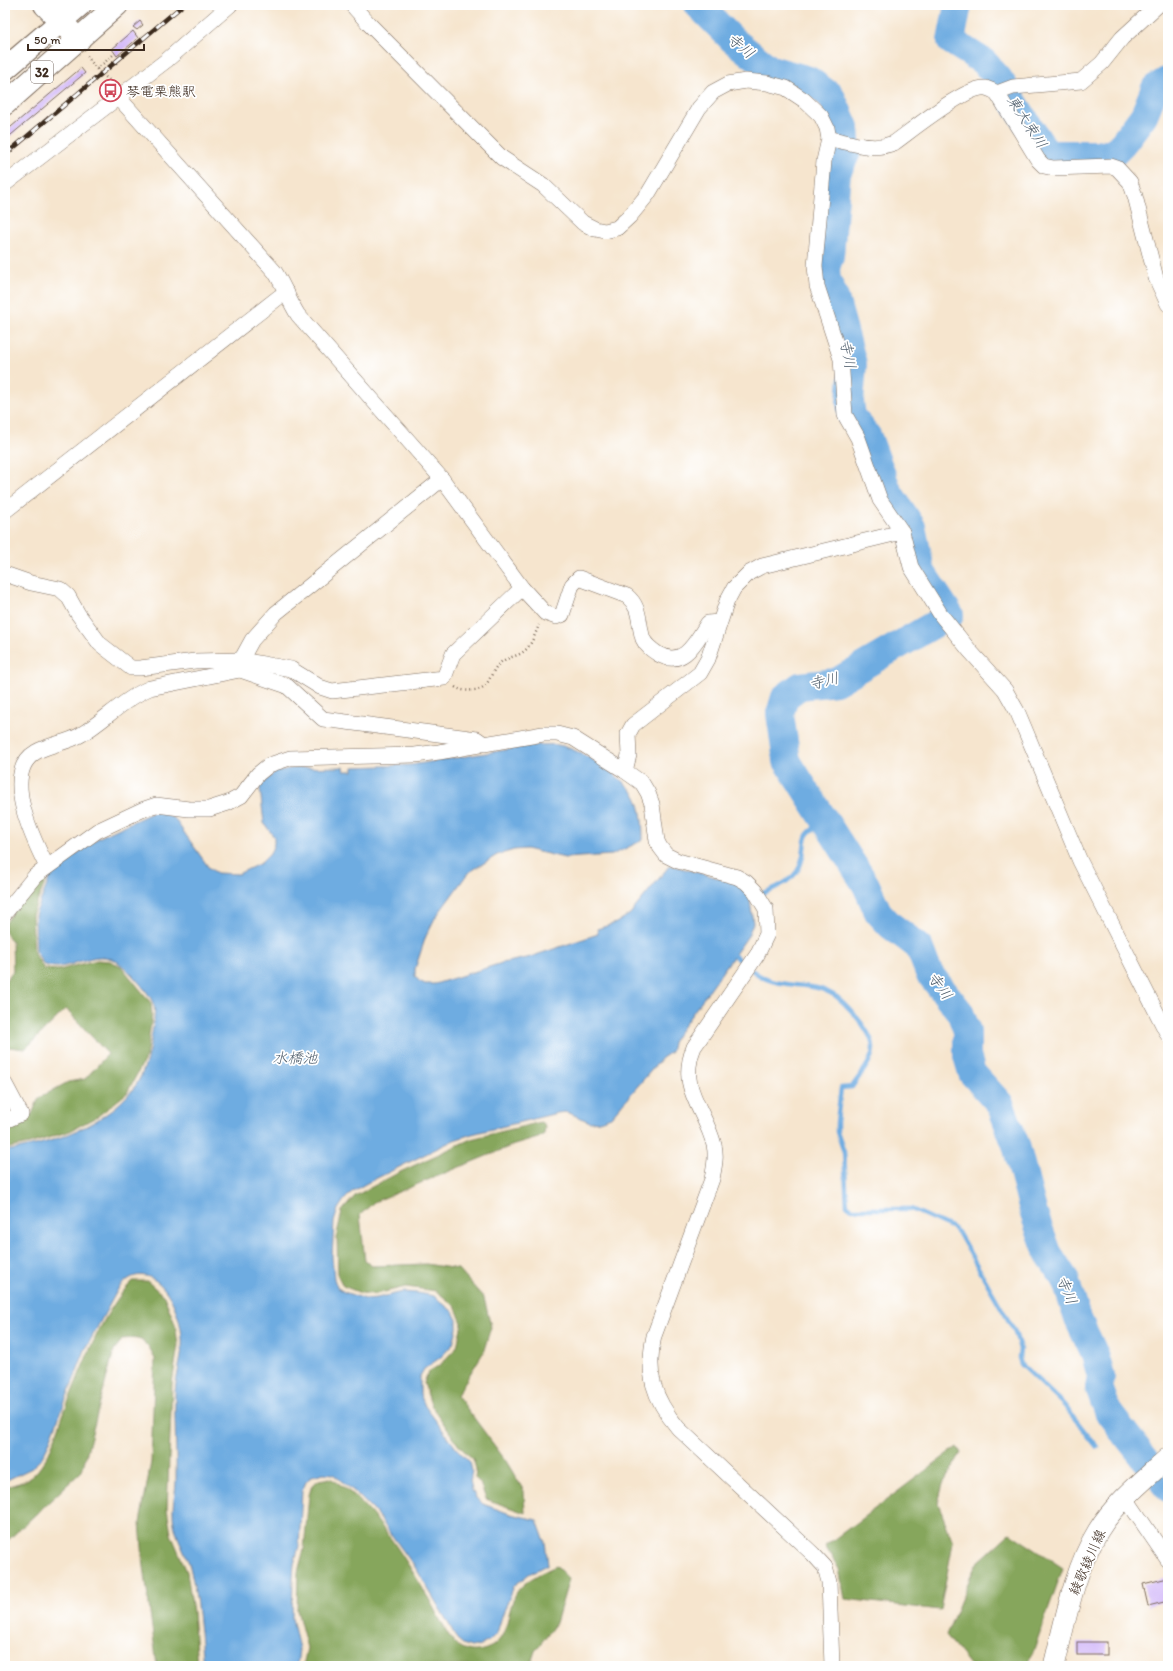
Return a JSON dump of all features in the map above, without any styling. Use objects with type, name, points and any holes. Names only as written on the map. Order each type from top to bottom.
[{"type":"main road","points":[[45,5],[61,21],[82,48]]},
{"type":"main road","name":"32","points":[[5,69],[80,5]]},
{"type":"main road","name":"32","points":[[5,104],[82,48],[117,5]]},
{"type":"main road","name":"綾歌綾川線","points":[[1054,1666],[1070,1600],[1083,1564],[1099,1530],[1125,1497],[1168,1458]]},
{"type":"street","points":[[5,184],[167,60],[230,5]]},
{"type":"street","points":[[352,5],[502,158],[543,185],[583,223],[594,229],[605,231],[617,228],[630,216],[648,194],[699,108],[713,92],[728,84],[746,81],[767,82],[786,88],[804,100],[821,116],[827,128],[840,141],[874,148],[894,143],[959,97],[969,92],[985,88],[1004,90],[1081,81],[1102,63],[1122,38],[1158,5]]},
{"type":"street","points":[[1004,90],[1038,160],[1044,166],[1053,168],[1111,166],[1117,168],[1130,182],[1156,278],[1168,304]]},
{"type":"street","points":[[121,96],[275,272],[291,305],[298,315],[442,479],[522,588],[545,613],[556,617],[562,615],[572,585],[579,578],[627,596],[633,601],[637,610],[644,640],[651,650],[664,658],[675,659],[686,654],[708,623],[719,622]]},
{"type":"street","points":[[840,141],[824,161],[815,259],[817,286],[841,358],[845,415],[858,438],[880,500],[902,532],[911,567],[943,618],[1005,690],[1015,707],[1080,861],[1168,1035]]},
{"type":"street","points":[[5,511],[286,293]]},
{"type":"street","points":[[240,665],[252,640],[276,613],[442,479]]},
{"type":"street","points":[[626,771],[629,755],[628,734],[633,725],[700,673],[708,659],[727,601],[734,588],[750,573],[762,566],[902,532]]},
{"type":"street","points":[[5,574],[31,583],[60,589],[68,596],[78,614],[100,644],[131,668],[195,661],[291,669],[320,687],[332,691],[444,678],[453,654],[522,588]]},
{"type":"street","points":[[47,867],[27,826],[22,800],[20,785],[23,770],[28,760],[36,753],[80,735],[137,694],[150,688],[240,665],[287,686],[323,719],[477,740],[484,744]]},
{"type":"street","points":[[5,913],[35,876],[97,831],[156,805],[189,809],[209,809],[228,803],[241,796],[258,774],[269,765],[290,758],[415,755],[543,734],[557,734],[573,738],[626,771],[642,783],[652,804],[657,842],[660,848],[666,855],[678,861],[737,877],[746,882],[759,896],[766,909],[767,934],[757,955],[694,1047],[691,1056],[688,1079],[692,1093],[712,1137],[715,1147],[715,1163],[712,1179],[654,1336],[651,1352],[652,1371],[657,1396],[662,1407],[678,1428],[808,1548],[825,1567],[829,1582],[832,1666]]},
{"type":"street","points":[[5,1084],[21,1114],[5,1121]]},
{"type":"street","points":[[1125,1497],[1168,1560]]},
{"type":"path","points":[[144,8],[148,5]]},
{"type":"path","points":[[82,48],[97,69],[111,81],[121,96]]},
{"type":"path","points":[[97,69],[113,55]]},
{"type":"path","points":[[444,678],[456,688],[464,691],[485,688],[490,680],[494,668],[501,662],[523,652],[531,642],[545,613]]},
{"type":"green space","points":[[48,875],[32,915],[34,953],[44,969],[59,970],[97,960],[110,961],[121,966],[151,1003],[152,1015],[146,1057],[127,1093],[98,1116],[70,1131],[29,1144],[5,1149],[5,1127],[32,1114],[39,1098],[68,1082],[85,1079],[108,1054],[66,1009],[25,1049],[5,1045],[5,981],[13,971],[12,942],[5,932],[5,924],[23,896]]},
{"type":"green space","points":[[541,1122],[545,1127],[544,1134],[538,1138],[511,1146],[374,1202],[360,1215],[365,1261],[372,1266],[426,1264],[458,1269],[484,1298],[491,1327],[483,1353],[457,1395],[506,1461],[524,1491],[525,1513],[486,1499],[480,1483],[475,1478],[476,1469],[473,1459],[459,1446],[431,1405],[424,1383],[428,1372],[440,1365],[457,1347],[462,1323],[455,1306],[436,1291],[406,1287],[376,1294],[361,1293],[343,1286],[338,1276],[337,1234],[342,1211],[355,1196],[398,1173],[471,1139]]},
{"type":"green space","points":[[133,1281],[147,1281],[164,1296],[175,1324],[178,1345],[172,1384],[167,1509],[171,1534],[187,1572],[193,1612],[197,1666],[157,1666],[143,1559],[140,1523],[151,1462],[155,1359],[147,1344],[144,1342],[135,1339],[123,1339],[114,1350],[82,1471],[5,1543],[5,1487],[28,1479],[41,1466],[51,1448],[93,1342],[112,1308],[122,1293]]},
{"type":"green space","points":[[957,1447],[961,1453],[943,1484],[938,1503],[953,1543],[940,1610],[845,1599],[839,1569],[825,1546]]},
{"type":"green space","points":[[330,1478],[345,1488],[374,1516],[410,1568],[449,1635],[459,1647],[469,1651],[484,1650],[494,1645],[503,1633],[512,1602],[520,1588],[532,1578],[556,1566],[569,1579],[556,1623],[535,1651],[530,1666],[303,1666],[307,1648],[297,1610],[298,1572],[304,1549],[309,1495],[312,1485],[319,1480]]},
{"type":"green space","points":[[1010,1533],[1063,1568],[1028,1666],[971,1666],[946,1635],[976,1564]]},
{"type":"water","name":"水橋池","points":[[536,745],[558,745],[567,747],[590,758],[613,773],[631,790],[636,797],[642,818],[643,840],[612,855],[565,858],[526,849],[514,850],[497,855],[468,873],[435,918],[426,936],[415,969],[415,976],[419,981],[425,984],[435,984],[502,963],[527,958],[598,934],[597,929],[616,923],[630,914],[670,865],[737,883],[749,893],[753,923],[748,936],[674,1039],[671,1052],[662,1058],[611,1117],[590,1122],[567,1112],[557,1113],[472,1134],[454,1140],[353,1191],[338,1209],[334,1222],[332,1257],[334,1279],[337,1287],[344,1292],[365,1299],[403,1292],[434,1296],[453,1312],[457,1320],[457,1328],[453,1344],[441,1357],[424,1369],[420,1376],[420,1394],[425,1406],[456,1448],[470,1462],[472,1471],[470,1480],[472,1490],[476,1498],[483,1504],[510,1514],[537,1520],[545,1542],[548,1564],[529,1574],[514,1586],[497,1633],[489,1641],[481,1645],[471,1647],[463,1644],[457,1639],[417,1570],[375,1512],[356,1493],[333,1474],[324,1473],[312,1476],[306,1482],[302,1491],[299,1546],[294,1564],[292,1618],[299,1649],[297,1666],[203,1666],[193,1579],[188,1559],[176,1533],[173,1518],[176,1485],[175,1392],[182,1347],[181,1328],[170,1297],[157,1281],[140,1275],[128,1279],[118,1289],[85,1350],[49,1443],[41,1459],[32,1468],[5,1481],[5,1151],[38,1144],[71,1133],[87,1126],[115,1107],[133,1089],[143,1072],[152,1036],[154,1015],[153,1003],[147,992],[125,968],[113,959],[96,957],[69,965],[54,967],[44,965],[36,952],[35,915],[52,872],[98,838],[158,810],[174,818],[209,868],[217,873],[238,874],[261,863],[270,854],[274,844],[274,837],[264,823],[259,780],[263,783],[275,772],[293,768],[343,767],[344,771],[353,771],[353,767],[411,765]]},
{"type":"building","points":[[140,21],[143,25],[137,30],[133,27]]},
{"type":"building","points":[[133,31],[138,38],[117,56],[112,49]]},
{"type":"building","points":[[81,68],[85,73],[5,140],[5,132]]},
{"type":"building","points":[[1168,1578],[1168,1601],[1148,1606],[1143,1584]]},
{"type":"building","points":[[1077,1642],[1107,1642],[1107,1655],[1077,1655]]},
{"type":"waterway","name":"寺川","points":[[698,5],[733,40],[770,69],[809,80],[831,96],[845,127],[847,152],[837,173],[830,256],[826,268],[827,280],[835,298],[853,364],[850,402],[852,416],[868,437],[888,491],[912,527],[921,571],[950,615],[836,682],[800,686],[785,697],[780,714],[787,761],[866,885],[878,912],[890,925],[919,947],[929,973],[960,1012],[967,1031],[967,1056],[972,1073],[1000,1104],[1016,1145],[1034,1214],[1048,1253],[1065,1279],[1078,1319],[1095,1355],[1101,1376],[1099,1387],[1108,1412],[1146,1460]]},
{"type":"waterway","name":"東大束川","points":[[958,5],[951,41],[984,62],[999,79],[1047,154],[1112,154],[1123,143],[1144,115],[1155,88],[1168,80]]},
{"type":"waterway","points":[[743,900],[767,892],[791,878],[800,866],[807,836],[816,827],[825,822]]},
{"type":"waterway","points":[[731,953],[741,961]]},
{"type":"waterway","points":[[753,971],[772,981],[814,987],[834,995],[842,1001],[860,1021],[872,1043],[873,1049],[868,1064],[852,1087],[841,1088],[837,1132],[844,1152],[847,1205],[852,1209],[911,1209],[951,1227],[958,1232],[1015,1332],[1020,1349],[1019,1358],[1021,1364],[1064,1405],[1097,1447]]},
{"type":"waterway","name":"寺川","points":[[1163,1482],[1168,1488]]},
{"type":"waterway","points":[[1167,1666],[1168,1662]]},
{"type":"railway","points":[[5,155],[183,5]]},
{"type":"place","name":"琴電栗熊駅","points":[[111,91]]}]
